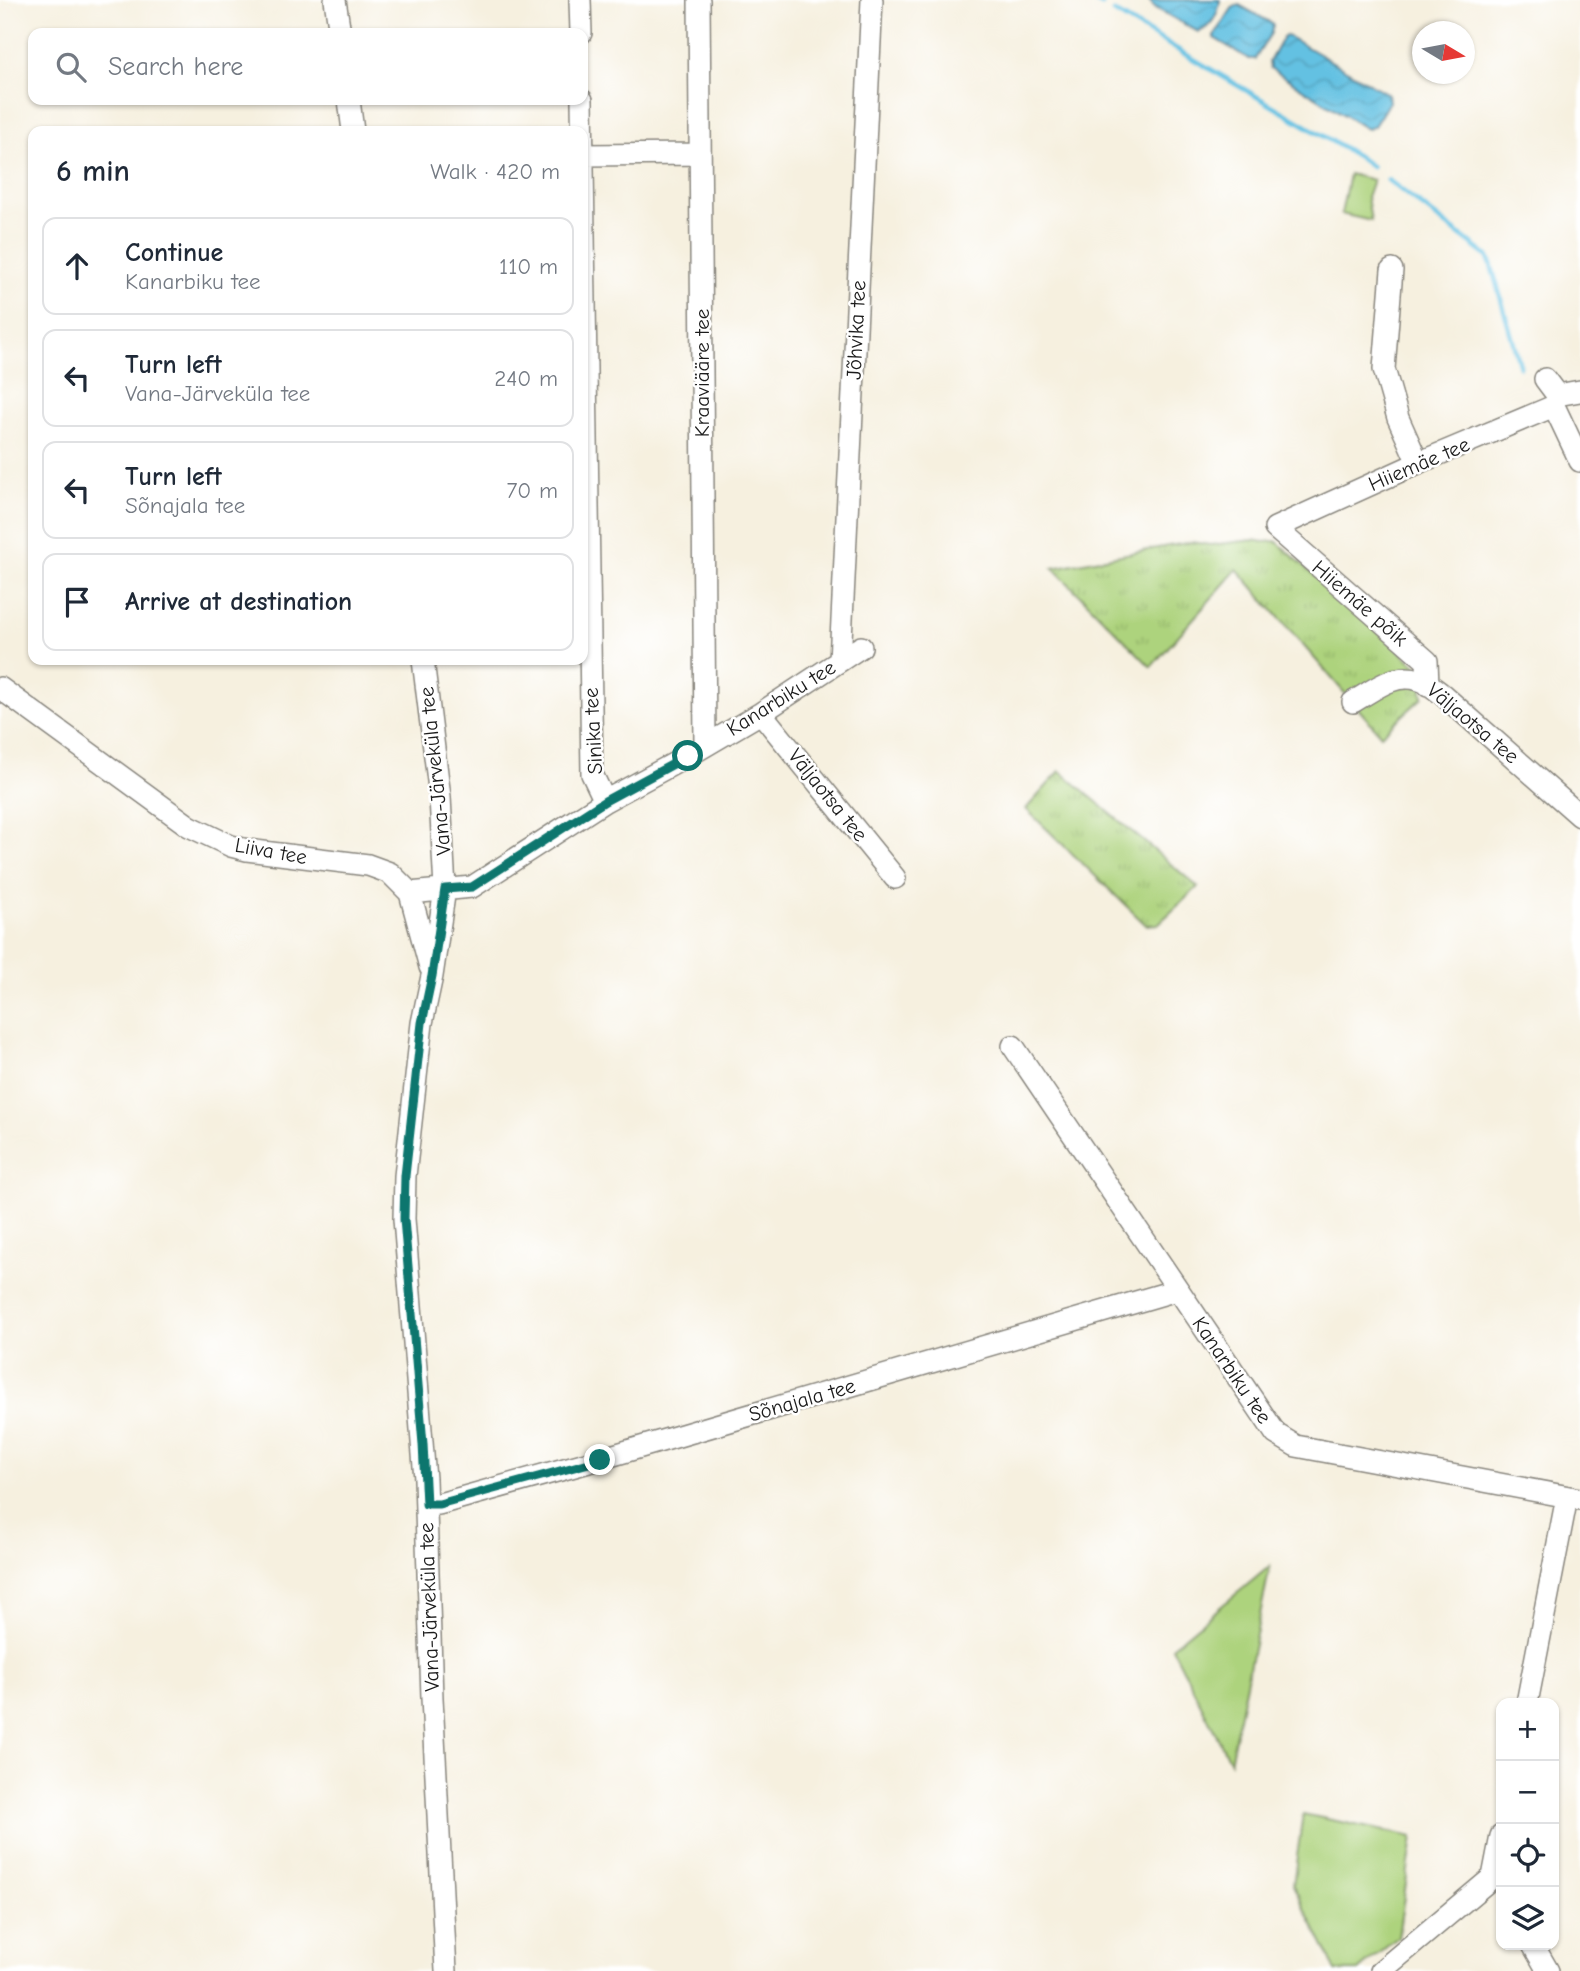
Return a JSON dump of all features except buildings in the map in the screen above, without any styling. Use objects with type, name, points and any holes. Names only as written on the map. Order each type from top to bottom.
[{"type":"street","points":[[335,0],[339,28]]},
{"type":"street","points":[[580,0],[581,28]]},
{"type":"street","name":"Kraaviääre tee","points":[[699,0],[705,746]]},
{"type":"street","name":"Jõhvika tee","points":[[840,661],[872,0]]},
{"type":"street","points":[[350,105],[352,126]]},
{"type":"street","name":"Sinika tee","points":[[582,105],[582,126]]},
{"type":"street","points":[[588,155],[700,154]]},
{"type":"street","points":[[1392,270],[1384,369],[1398,418],[1418,463]]},
{"type":"street","name":"Hiiemäe tee","points":[[1275,528],[1418,463],[1552,393],[1580,391]]},
{"type":"street","points":[[1552,393],[1580,461]]},
{"type":"street","name":"Sinika tee","points":[[588,499],[592,774],[605,801]]},
{"type":"street","name":"Hiiemäe põik","points":[[1275,528],[1427,661],[1428,685]]},
{"type":"street","name":"Kanarbiku tee","points":[[410,893],[472,887],[605,801],[761,713],[861,647]]},
{"type":"street","name":"Vana-Järveküla tee","points":[[424,665],[440,797],[445,889],[422,1023],[405,1176],[404,1219],[423,1444],[446,1971]]},
{"type":"street","name":"Väljaotsa tee","points":[[1353,702],[1390,680],[1405,677],[1422,680],[1443,695],[1580,816]]},
{"type":"street","name":"Liiva tee","points":[[0,688],[189,826],[231,846],[247,850],[368,865],[390,873],[410,893]]},
{"type":"street","name":"Väljaotsa tee","points":[[761,713],[895,878]]},
{"type":"street","points":[[410,893],[432,976]]},
{"type":"street","name":"Kanarbiku tee","points":[[1013,1046],[1276,1434],[1296,1446],[1573,1498]]},
{"type":"street","name":"Sõnajala tee","points":[[426,1504],[439,1504],[600,1460],[1177,1290]]},
{"type":"street","points":[[1528,1698],[1573,1498]]},
{"type":"street","points":[[1381,1971],[1496,1885]]},
{"type":"street","points":[[1536,1950],[1548,1971]]},
{"type":"green space","points":[[1349,174],[1373,180],[1367,197],[1371,221],[1341,214]]},
{"type":"green space","points":[[1253,540],[1276,541],[1419,668],[1423,697],[1381,735],[1237,569],[1151,667],[1053,568],[1193,542],[1210,545]]},
{"type":"green space","points":[[1060,771],[1198,887],[1158,924],[1146,925],[1026,809]]},
{"type":"green space","points":[[1270,1566],[1230,1762],[1172,1647]]},
{"type":"green space","points":[[1303,1814],[1413,1837],[1398,1937],[1358,1971],[1336,1971],[1293,1885]]},
{"type":"water","points":[[1149,0],[1220,0],[1214,19],[1198,32],[1154,7]]},
{"type":"water","points":[[1239,5],[1273,25],[1255,59],[1249,59],[1214,38],[1233,7]]},
{"type":"water","points":[[1286,35],[1388,94],[1389,102],[1374,126],[1365,128],[1270,68],[1269,62]]},
{"type":"waterway","points":[[1093,0],[1102,5]]},
{"type":"waterway","points":[[1114,12],[1372,167]]},
{"type":"waterway","points":[[1388,180],[1487,256],[1520,366]]},
{"type":"route","points":[[600,1460],[439,1504],[426,1504],[404,1219],[405,1176],[422,1023],[445,889],[472,887],[605,801],[688,756]]}]
